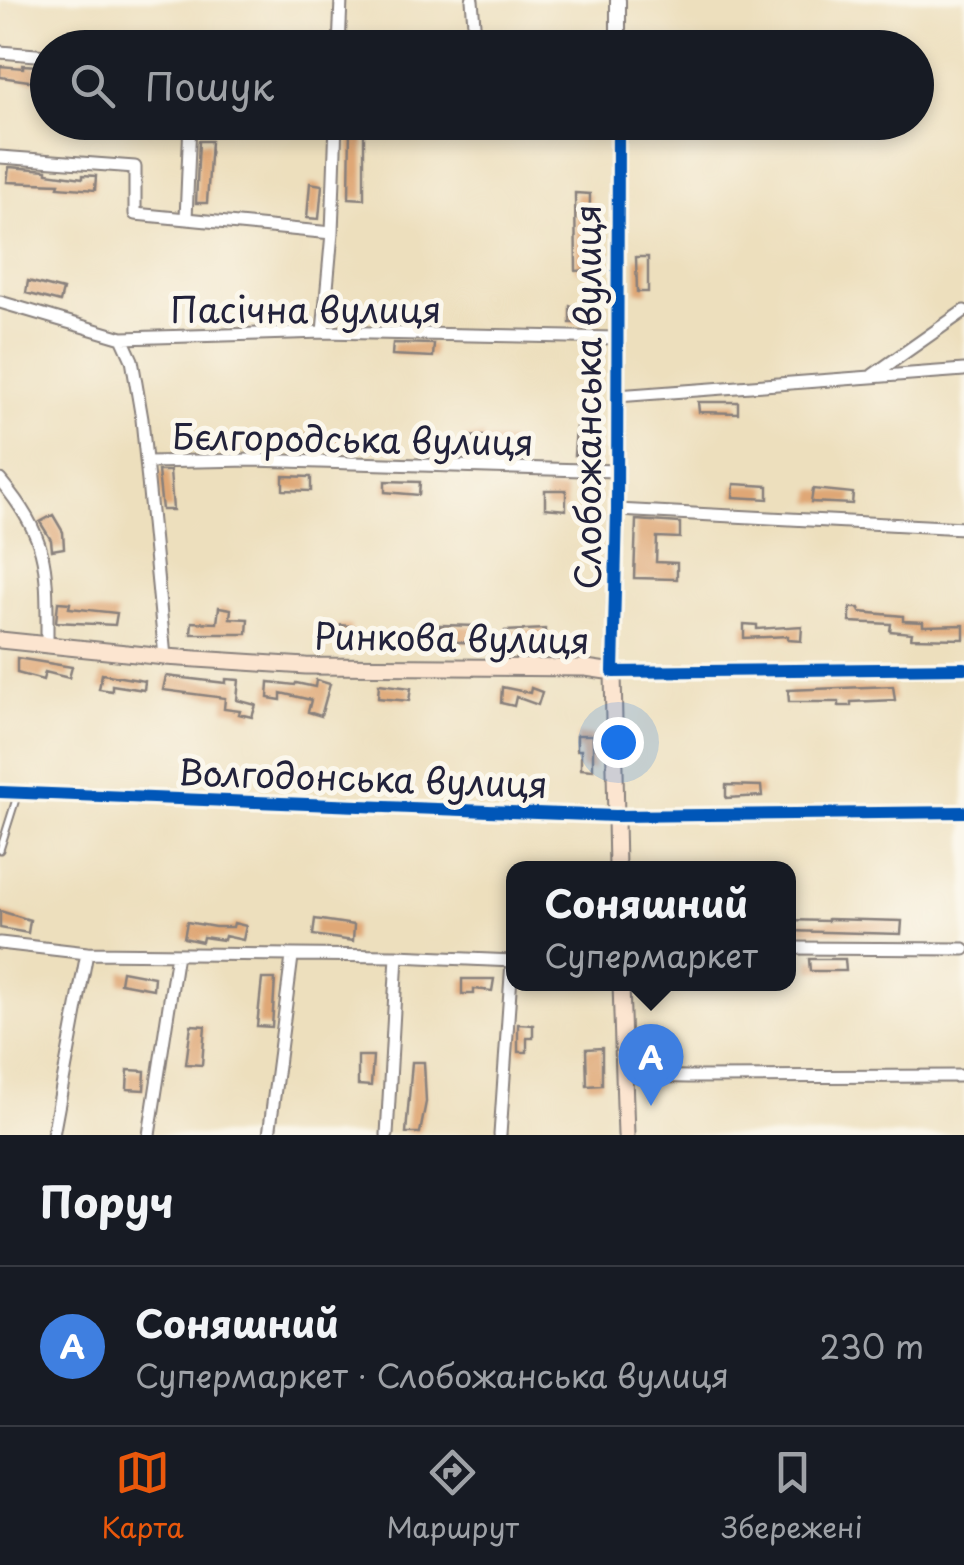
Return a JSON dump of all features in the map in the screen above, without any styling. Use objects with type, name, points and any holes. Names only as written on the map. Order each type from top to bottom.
[{"type":"main road","name":"Ринкова вулиця","points":[[0,640],[306,666],[586,668],[613,672]]},
{"type":"main road","name":"Слобожанська вулиця","points":[[613,672],[617,861]]},
{"type":"main road","points":[[620,991],[626,1135]]},
{"type":"street","points":[[340,30],[341,0]]},
{"type":"street","points":[[472,0],[474,30]]},
{"type":"street","points":[[618,0],[618,30]]},
{"type":"street","points":[[0,52],[30,54]]},
{"type":"street","points":[[186,218],[189,140]]},
{"type":"street","points":[[323,332],[335,140]]},
{"type":"street","name":"Слобожанська вулиця","points":[[613,672],[618,510],[618,140]]},
{"type":"street","points":[[0,157],[135,166],[135,214],[332,233]]},
{"type":"street","name":"Пасічна вулиця","points":[[0,302],[122,338],[323,332],[616,338]]},
{"type":"street","points":[[870,378],[964,311]]},
{"type":"street","points":[[122,338],[132,360],[147,462],[165,657]]},
{"type":"street","points":[[616,396],[964,370]]},
{"type":"street","name":"Бєлгородська вулиця","points":[[147,462],[252,460],[618,471]]},
{"type":"street","points":[[0,480],[35,527],[43,547],[47,643]]},
{"type":"street","points":[[618,510],[964,528]]},
{"type":"street","name":"Ринкова вулиця","points":[[613,672],[964,668]]},
{"type":"street","name":"Волгодонська вулиця","points":[[0,792],[615,816],[964,812]]},
{"type":"street","points":[[0,943],[87,952],[506,961]]},
{"type":"street","points":[[796,948],[964,949]]},
{"type":"street","points":[[53,1135],[87,952]]},
{"type":"street","points":[[149,1135],[177,954]]},
{"type":"street","points":[[386,1135],[397,956]]},
{"type":"street","points":[[269,1135],[292,957]]},
{"type":"street","points":[[500,1135],[511,991]]},
{"type":"street","points":[[624,1071],[637,1076],[688,1077],[964,1076]]},
{"type":"lane","points":[[0,850],[18,793]]},
{"type":"building","points":[[0,66],[30,66],[30,81],[0,77]]},
{"type":"building","points":[[350,140],[364,140],[364,199],[349,198]]},
{"type":"building","points":[[199,141],[211,141],[207,203],[196,203]]},
{"type":"building","points":[[9,167],[83,178],[96,176],[95,190],[7,182]]},
{"type":"building","points":[[310,183],[322,185],[319,219],[307,218]]},
{"type":"building","points":[[575,193],[590,194],[589,270],[576,271]]},
{"type":"building","points":[[636,257],[648,257],[648,292],[637,292]]},
{"type":"building","points":[[28,281],[63,290],[60,302],[26,293]]},
{"type":"building","points":[[588,305],[588,323],[570,323],[570,306]]},
{"type":"building","points":[[393,343],[434,344],[433,357],[392,355]]},
{"type":"building","points":[[698,402],[738,402],[738,413],[699,412]]},
{"type":"building","points":[[576,427],[587,428],[586,455],[574,455]]},
{"type":"building","points":[[307,433],[347,435],[346,448],[307,445]]},
{"type":"building","points":[[366,435],[399,436],[399,451],[364,448]]},
{"type":"building","points":[[483,436],[483,440],[511,441],[511,454],[465,451],[465,437]]},
{"type":"building","points":[[158,471],[170,471],[173,510],[162,510]]},
{"type":"building","points":[[283,476],[311,477],[311,491],[283,490]]},
{"type":"building","points":[[385,481],[420,482],[419,495],[385,492]]},
{"type":"building","points":[[734,484],[768,486],[768,499],[733,497]]},
{"type":"building","points":[[813,489],[853,493],[852,504],[811,502]]},
{"type":"building","points":[[545,490],[566,490],[566,510],[545,508]]},
{"type":"building","points":[[53,515],[63,532],[64,548],[52,550],[51,540],[40,522]]},
{"type":"building","points":[[636,520],[680,523],[680,538],[657,537],[656,562],[677,563],[677,579],[634,578]]},
{"type":"building","points":[[58,602],[70,603],[69,608],[117,613],[115,625],[56,622]]},
{"type":"building","points":[[219,607],[231,609],[230,618],[248,619],[247,634],[191,634],[192,622],[217,623]]},
{"type":"building","points":[[850,608],[903,616],[903,621],[923,622],[923,626],[964,625],[964,639],[911,638],[912,633],[890,631],[891,624],[850,622]]},
{"type":"building","points":[[744,624],[757,625],[757,629],[802,626],[801,641],[788,640],[788,636],[744,638]]},
{"type":"building","points":[[440,625],[478,626],[477,643],[440,641]]},
{"type":"building","points":[[351,626],[350,640],[321,638],[321,627]]},
{"type":"building","points":[[545,629],[545,642],[505,644],[505,631]]},
{"type":"building","points":[[17,658],[72,667],[69,678],[45,672],[43,680],[17,673]]},
{"type":"building","points":[[102,674],[145,681],[144,690],[112,685],[112,691],[99,689]]},
{"type":"building","points":[[166,676],[226,683],[226,679],[239,680],[237,700],[256,705],[252,717],[224,709],[225,698],[163,690]]},
{"type":"building","points":[[316,680],[330,684],[321,716],[308,712],[311,700],[281,693],[281,700],[268,698],[269,682],[315,687]]},
{"type":"building","points":[[379,684],[411,688],[409,701],[378,698]]},
{"type":"building","points":[[893,686],[895,700],[851,702],[851,706],[839,706],[839,702],[789,702],[788,690]]},
{"type":"building","points":[[502,687],[542,692],[538,705],[516,697],[514,706],[501,703]]},
{"type":"building","points":[[577,735],[593,735],[593,770],[581,769]]},
{"type":"building","points":[[726,785],[761,786],[762,796],[726,798]]},
{"type":"building","points":[[0,911],[30,920],[28,933],[0,928]]},
{"type":"building","points":[[315,919],[354,925],[353,941],[313,935]]},
{"type":"building","points":[[796,920],[902,921],[901,934],[796,931]]},
{"type":"building","points":[[187,922],[215,927],[233,927],[234,923],[246,926],[243,940],[203,937],[202,942],[184,938]]},
{"type":"building","points":[[809,959],[845,959],[846,971],[810,971]]},
{"type":"building","points":[[122,971],[154,977],[153,989],[120,983]]},
{"type":"building","points":[[262,979],[275,979],[272,1027],[257,1026]]},
{"type":"building","points":[[462,979],[494,979],[492,991],[474,989],[474,994],[462,994]]},
{"type":"building","points":[[518,1024],[533,1025],[533,1038],[527,1038],[527,1052],[518,1052]]},
{"type":"building","points":[[191,1025],[205,1026],[202,1065],[186,1064]]},
{"type":"building","points":[[602,1048],[602,1085],[587,1086],[586,1049]]},
{"type":"building","points":[[358,1056],[373,1056],[371,1086],[358,1085]]},
{"type":"building","points":[[412,1062],[424,1062],[426,1102],[420,1133],[406,1133]]},
{"type":"building","points":[[128,1070],[145,1071],[144,1090],[127,1089]]},
{"type":"cycle path","points":[[618,140],[613,672],[964,668]]},
{"type":"cycle path","points":[[0,792],[615,816],[964,812]]},
{"type":"place","name":"Соняшний","points":[[651,1106]]}]
